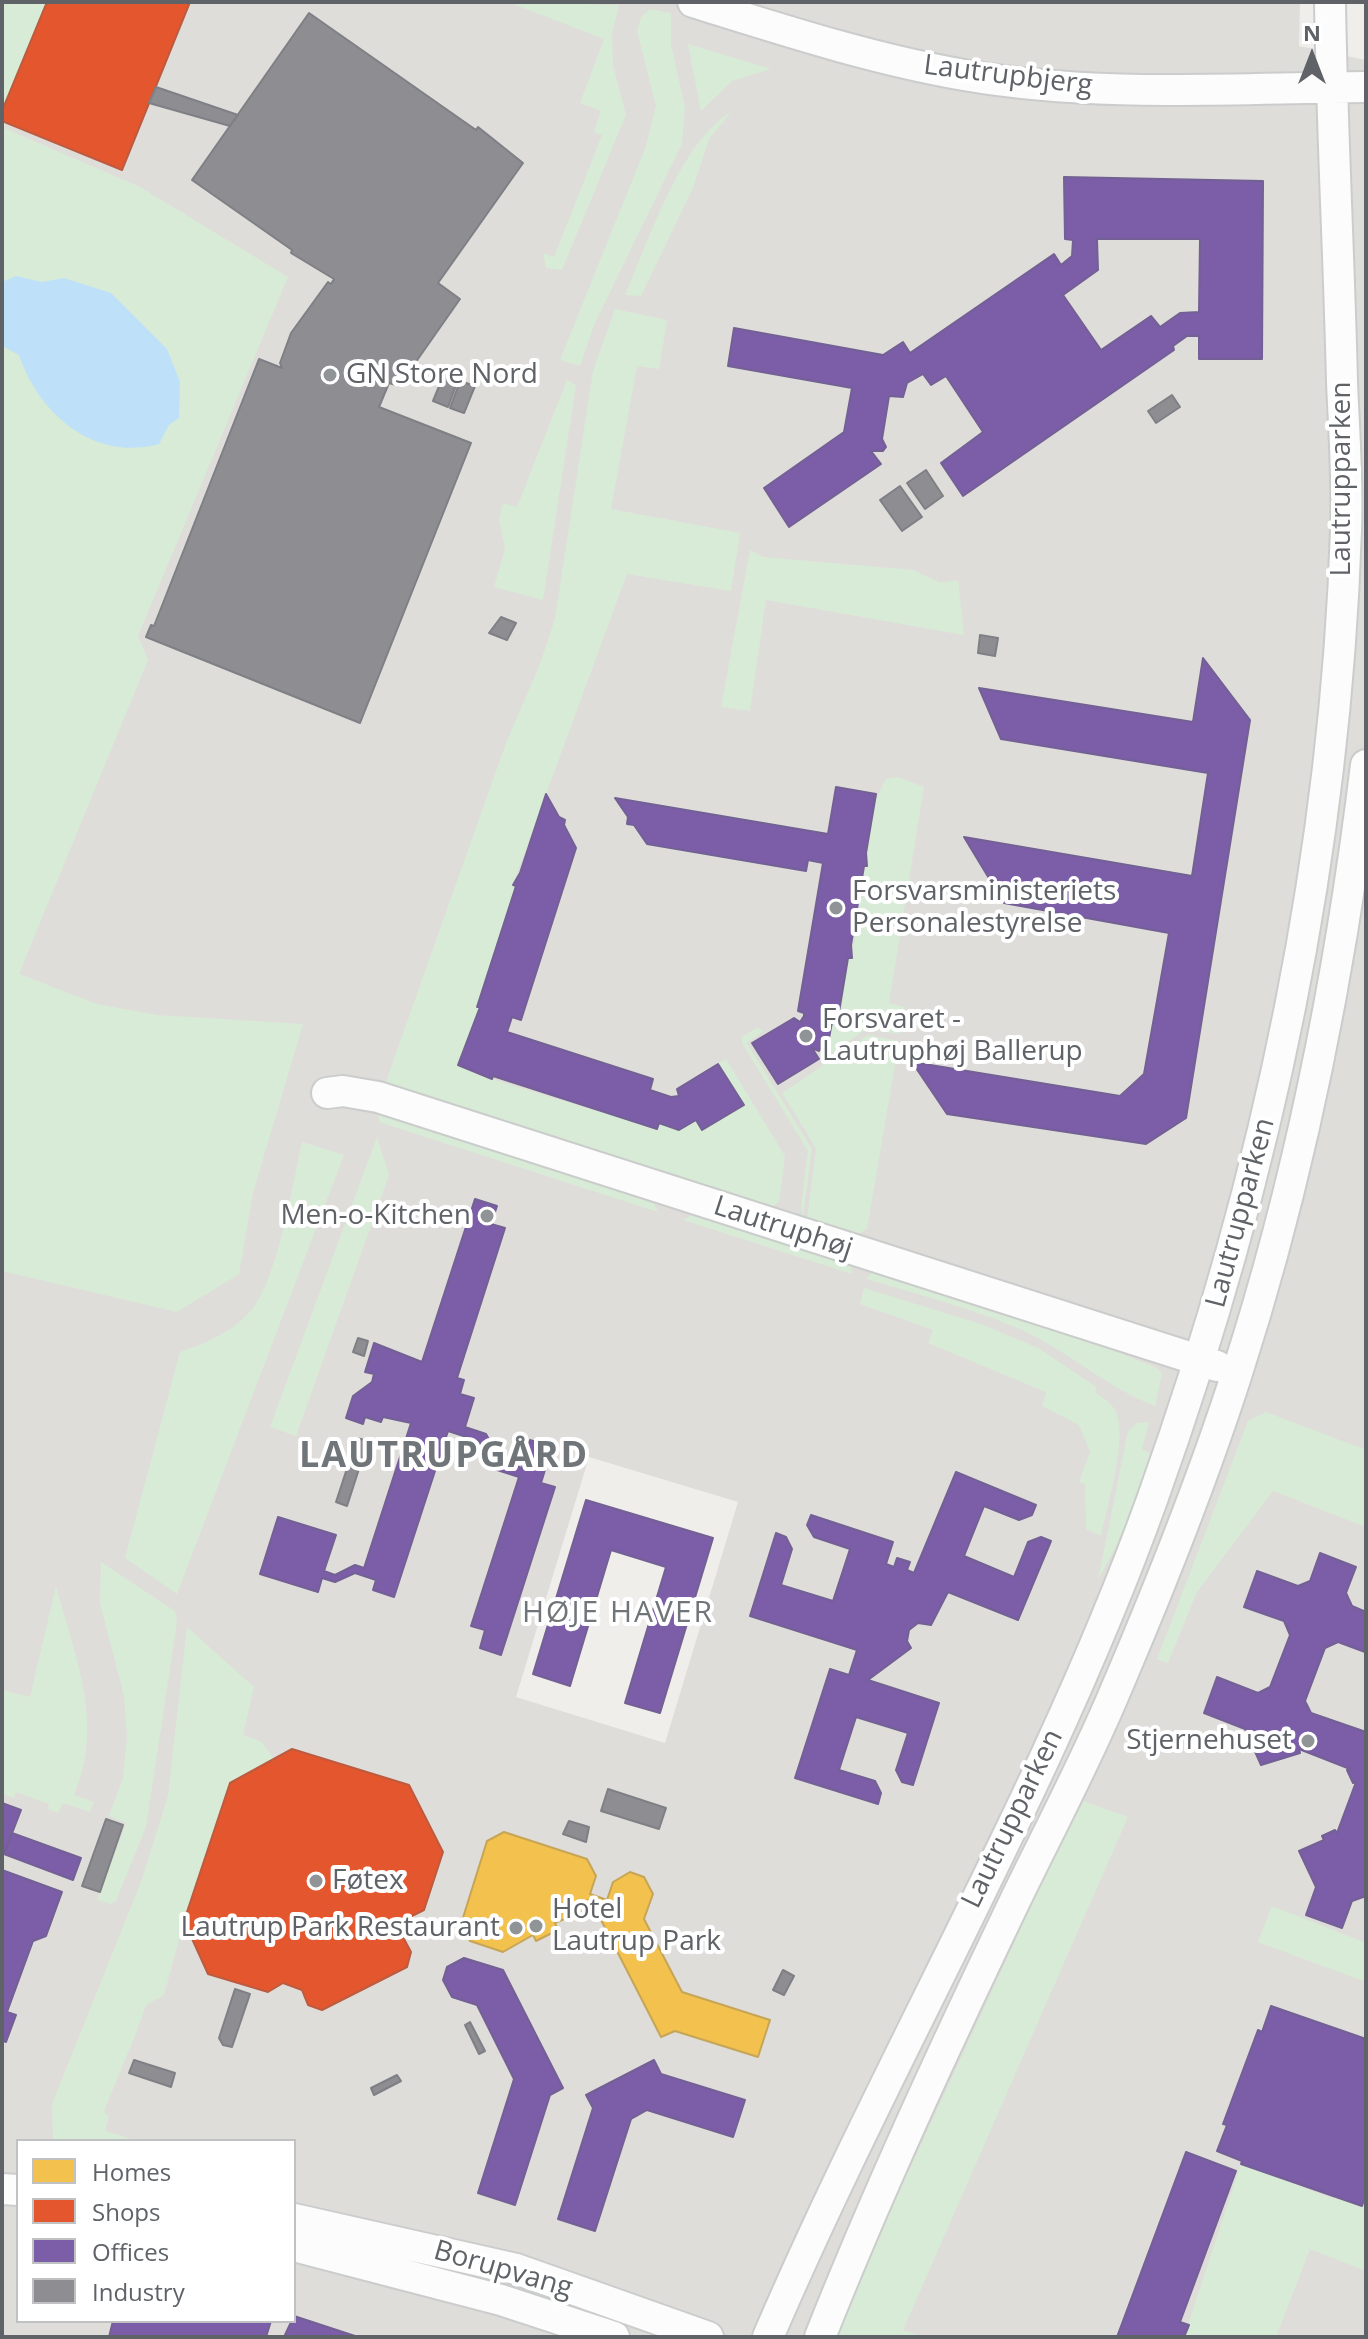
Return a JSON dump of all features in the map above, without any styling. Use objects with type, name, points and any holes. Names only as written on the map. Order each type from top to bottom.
[{"type":"street","name":"Lautrupbjerg","points":[[693,2],[872,56],[966,75],[1063,87],[1366,87]]},
{"type":"street","name":"Lautrupparken","points":[[768,2337],[848,2162],[1072,1697],[1150,1505],[1199,1361],[1248,1195],[1277,1076],[1312,891],[1326,778],[1346,524],[1342,312],[1330,2]]},
{"type":"street","name":"Lautrupparken","points":[[820,2337],[892,2161],[1115,1692],[1169,1562],[1238,1372],[1282,1218],[1318,1067],[1344,928],[1366,765]]},
{"type":"street","name":"Lautruphøj","points":[[327,1093],[343,1091],[378,1097],[1238,1372]]},
{"type":"street","name":"Borupvang","points":[[296,2219],[516,2269],[708,2337]]},
{"type":"street","name":"Borupvang","points":[[296,2247],[501,2300],[614,2337]]},
{"type":"shaded area","points":[[2,2],[1300,2],[1299,46],[1366,60],[1366,2337],[2,2337]],"holes":[[[589,1457],[738,1502],[665,1743],[516,1697]]]},
{"type":"green space","points":[[2,2],[50,2],[4,128],[140,187],[288,277],[138,636],[148,660],[19,974],[97,1004],[157,1015],[303,1024],[253,1193],[239,1274],[177,1312],[2,1271]]},
{"type":"green space","points":[[508,2],[619,5],[612,34],[613,65],[626,115],[562,270],[546,268],[543,253],[554,257],[602,135],[594,132],[601,111],[580,103],[604,39]]},
{"type":"green space","points":[[650,9],[671,13],[671,44],[685,108],[682,144],[594,325],[580,366],[560,360],[646,146],[656,106],[637,31],[641,17]]},
{"type":"green space","points":[[688,44],[771,69],[732,81],[701,111]]},
{"type":"green space","points":[[731,112],[709,139],[693,188],[641,296],[625,295],[681,169],[713,126]]},
{"type":"green space","points":[[615,309],[667,320],[659,369],[637,366],[611,509],[740,533],[731,591],[627,574],[513,884],[516,886],[477,1006],[480,1007],[459,1065],[491,1079],[657,1129],[659,1123],[680,1130],[696,1120],[703,1130],[743,1105],[718,1064],[726,1059],[785,1156],[779,1202],[773,1207],[385,1084],[506,743],[540,664],[555,619],[593,371]]},
{"type":"green space","points":[[567,380],[576,385],[543,600],[494,587],[505,549],[499,519],[503,503],[517,507]]},
{"type":"green space","points":[[750,550],[763,557],[913,570],[940,583],[958,580],[964,635],[766,600],[750,711],[721,707]]},
{"type":"green space","points":[[898,777],[924,787],[889,1003],[905,1007],[900,1034],[866,1029],[833,1053],[819,1044],[829,1038],[833,1017],[838,1018],[848,958],[852,958],[864,866],[867,866],[870,821],[886,779]]},
{"type":"green space","points":[[758,1027],[763,1031],[747,1043],[812,1149],[803,1216],[801,1208],[808,1151],[742,1043],[742,1037]]},
{"type":"green space","points":[[868,1035],[899,1041],[867,1229],[856,1235],[807,1219],[816,1148],[782,1093]]},
{"type":"green space","points":[[378,1110],[653,1201],[658,1212],[379,1122]]},
{"type":"green space","points":[[377,1137],[389,1175],[296,1436],[270,1427]]},
{"type":"green space","points":[[302,1142],[344,1155],[177,1594],[125,1558],[180,1352],[229,1330],[246,1316],[262,1293],[284,1228]]},
{"type":"green space","points":[[695,1213],[851,1264],[852,1274],[683,1220]]},
{"type":"green space","points":[[873,1271],[1059,1329],[1155,1367],[1162,1373],[1155,1406],[1120,1389],[1020,1329],[866,1279]]},
{"type":"green space","points":[[864,1288],[981,1324],[1040,1349],[1096,1387],[1096,1393],[1115,1410],[1120,1437],[1116,1472],[1101,1536],[1086,1529],[1085,1484],[1079,1482],[1090,1452],[1079,1425],[1042,1406],[1046,1392],[928,1343],[933,1330],[860,1304]]},
{"type":"green space","points":[[1266,1412],[1366,1450],[1366,1527],[1273,1491],[1197,1592],[1168,1663],[1157,1659],[1248,1421]]},
{"type":"green space","points":[[1149,1422],[1142,1449],[1155,1455],[1133,1515],[1098,1580],[1128,1431],[1137,1423]]},
{"type":"green space","points":[[101,1562],[175,1611],[177,1622],[146,1827],[116,1901],[111,1904],[97,1900],[126,1823],[109,1816],[123,1778],[127,1737],[124,1696],[100,1603]]},
{"type":"green space","points":[[56,1586],[84,1690],[87,1716],[83,1768],[74,1795],[94,1802],[90,1812],[63,1803],[58,1813],[48,1809],[49,1804],[16,1792],[14,1798],[2,1794],[2,1690],[30,1697]]},
{"type":"green space","points":[[187,1627],[254,1687],[243,1735],[262,1742],[274,1759],[184,1921],[164,1995],[146,2005],[104,2112],[109,2116],[105,2131],[131,2139],[53,2139],[52,2104],[141,1882],[168,1796]]},
{"type":"green space","points":[[1080,1800],[1128,1817],[903,2330],[923,2337],[832,2337]]},
{"type":"green space","points":[[1272,1906],[1366,1943],[1366,1982],[1258,1942]]},
{"type":"green space","points":[[1241,2164],[1334,2199],[1336,2196],[1361,2205],[1366,2194],[1366,2271],[1310,2249],[1276,2337],[1184,2337]]},
{"type":"water","points":[[16,276],[42,282],[64,278],[111,293],[167,349],[180,382],[179,418],[169,425],[159,444],[135,448],[113,446],[91,439],[55,414],[28,377],[19,355],[2,346],[2,282]]},
{"type":"building: Homes","points":[[504,1832],[587,1859],[596,1876],[590,1894],[607,1900],[613,1882],[630,1872],[644,1877],[653,1894],[644,1919],[682,1992],[770,2020],[758,2057],[675,2031],[661,2037],[601,1920],[605,1905],[588,1900],[585,1910],[555,1923],[558,1930],[536,1941],[533,1935],[503,1952],[470,1941],[461,1924],[487,1841]]},
{"type":"building: Shops","points":[[47,2],[190,2],[122,170],[2,121],[2,111]]},
{"type":"building: Shops","name":"Føtex","points":[[292,1749],[409,1785],[443,1852],[424,1910],[408,1918],[403,1937],[411,1952],[407,1967],[322,2010],[308,2005],[302,1990],[283,1983],[268,1992],[208,1974],[184,1921],[230,1783]]},
{"type":"building: Offices","points":[[1064,177],[1263,181],[1262,359],[1199,359],[1199,336],[1187,336],[1173,346],[1174,350],[963,496],[941,463],[983,432],[946,376],[931,385],[923,374],[907,383],[903,397],[889,396],[882,439],[886,447],[883,451],[871,451],[881,464],[789,527],[764,488],[844,432],[852,388],[728,366],[734,328],[883,355],[903,342],[910,353],[1054,254],[1061,265],[1072,256],[1073,240],[1065,239]],"holes":[[[1097,239],[1200,239],[1199,312],[1180,313],[1160,327],[1151,316],[1101,350],[1063,295],[1098,270]]]},
{"type":"building: Offices","points":[[1203,658],[1250,720],[1186,1118],[1146,1144],[947,1114],[912,1062],[1120,1096],[1144,1074],[1169,933],[1004,903],[964,837],[1192,876],[1208,773],[1001,739],[979,688],[1193,722]]},
{"type":"building: Offices","name":"Forsvarsministeriets Personalestyrelse","points":[[836,787],[876,794],[866,853],[867,866],[864,866],[851,945],[852,958],[848,958],[838,1018],[833,1017],[829,1038],[819,1044],[822,1047],[819,1051],[812,1048],[819,1059],[778,1084],[752,1043],[794,1018],[800,1022],[804,1016],[798,1011],[823,863],[808,860],[806,871],[647,844],[634,825],[627,824],[628,817],[615,798],[828,834]]},
{"type":"building: Offices","points":[[546,794],[559,817],[565,820],[564,825],[576,848],[521,1020],[512,1017],[507,1032],[653,1079],[650,1090],[671,1097],[679,1096],[677,1089],[718,1064],[744,1105],[702,1130],[696,1120],[679,1130],[659,1123],[657,1129],[493,1076],[492,1079],[458,1065],[480,1007],[477,1007],[516,886],[513,885],[520,873]]},
{"type":"building: Offices","points":[[475,1199],[497,1206],[491,1224],[505,1228],[457,1378],[464,1380],[460,1394],[474,1398],[465,1427],[486,1434],[501,1461],[522,1468],[530,1440],[552,1447],[541,1483],[555,1487],[501,1655],[480,1648],[485,1630],[471,1626],[519,1477],[494,1469],[479,1441],[448,1431],[394,1597],[373,1590],[376,1580],[355,1573],[335,1582],[322,1578],[318,1592],[260,1574],[278,1517],[336,1535],[324,1571],[335,1575],[355,1565],[364,1568],[411,1423],[383,1417],[381,1422],[365,1417],[363,1424],[346,1418],[353,1396],[372,1382],[374,1374],[365,1372],[374,1343],[422,1362]]},
{"type":"building: Offices","points":[[956,1472],[1036,1505],[1032,1515],[1019,1520],[984,1506],[964,1556],[1014,1577],[1028,1542],[1041,1537],[1051,1541],[1018,1620],[948,1592],[931,1625],[918,1623],[909,1630],[907,1641],[911,1648],[868,1680],[939,1703],[913,1785],[902,1782],[896,1770],[908,1733],[856,1717],[839,1770],[875,1781],[881,1793],[878,1804],[795,1778],[830,1669],[849,1675],[857,1650],[750,1616],[776,1533],[786,1537],[792,1549],[781,1585],[833,1601],[850,1549],[814,1537],[807,1525],[811,1515],[893,1542],[886,1564],[894,1567],[897,1558],[910,1562],[907,1570],[914,1573]]},
{"type":"building: Offices","points":[[586,1500],[713,1538],[660,1713],[625,1703],[666,1567],[611,1550],[570,1686],[533,1674]]},
{"type":"building: Offices","name":"Stjernehuset","points":[[1320,1553],[1356,1567],[1346,1593],[1352,1606],[1366,1612],[1365,1652],[1338,1642],[1325,1648],[1305,1701],[1311,1713],[1366,1732],[1366,1896],[1352,1901],[1342,1928],[1306,1915],[1316,1887],[1299,1851],[1324,1840],[1322,1836],[1335,1830],[1337,1833],[1356,1782],[1353,1783],[1347,1770],[1350,1769],[1299,1749],[1300,1753],[1261,1765],[1245,1729],[1204,1713],[1217,1677],[1258,1693],[1270,1687],[1290,1635],[1284,1621],[1244,1607],[1257,1571],[1298,1586],[1310,1581]]},
{"type":"building: Offices","points":[[2,1803],[21,1810],[4,1854],[2,1853]]},
{"type":"building: Offices","points":[[12,1833],[81,1858],[73,1880],[4,1854]]},
{"type":"building: Offices","points":[[2,1870],[62,1892],[46,1936],[33,1941],[7,2012],[16,2015],[6,2042],[2,2040]]},
{"type":"building: Offices","points":[[464,1958],[503,1970],[563,2088],[550,2095],[515,2205],[478,2193],[514,2079],[477,2005],[452,1997],[443,1980],[447,1967]]},
{"type":"building: Offices","points":[[1271,2006],[1366,2039],[1366,2194],[1362,2206],[1241,2164],[1242,2161],[1217,2151],[1227,2125],[1223,2124],[1258,2030],[1262,2032]]},
{"type":"building: Offices","points":[[654,2060],[661,2074],[745,2100],[733,2137],[647,2110],[631,2119],[595,2231],[558,2219],[593,2108],[586,2095]]},
{"type":"building: Offices","points":[[1186,2152],[1236,2171],[1180,2322],[1189,2325],[1184,2337],[1117,2337]]},
{"type":"building: Offices","points":[[296,2317],[358,2337],[284,2337],[291,2323],[296,2323]]},
{"type":"building: Offices","points":[[112,2323],[270,2323],[266,2337],[109,2337]]},
{"type":"building: Industry","name":"GN Store Nord","points":[[309,13],[476,130],[478,127],[523,163],[438,283],[460,299],[399,386],[389,383],[379,407],[471,443],[360,723],[146,637],[151,625],[154,626],[259,359],[282,368],[280,363],[291,333],[328,282],[331,284],[334,279],[291,253],[292,250],[192,180]]},
{"type":"building: Industry","points":[[156,87],[238,115],[230,126],[149,103]]},
{"type":"building: Industry","points":[[444,374],[458,380],[448,407],[433,401]]},
{"type":"building: Industry","points":[[460,381],[475,386],[464,413],[450,408]]},
{"type":"building: Industry","points":[[1172,395],[1180,407],[1156,423],[1148,411]]},
{"type":"building: Industry","points":[[926,470],[943,496],[925,509],[907,483]]},
{"type":"building: Industry","points":[[900,486],[922,517],[902,531],[880,500]]},
{"type":"building: Industry","points":[[501,617],[516,623],[507,640],[489,633]]},
{"type":"building: Industry","points":[[980,635],[998,638],[995,656],[978,653]]},
{"type":"building: Industry","points":[[358,1338],[368,1341],[364,1356],[353,1352]]},
{"type":"building: Industry","points":[[357,1438],[368,1441],[347,1506],[336,1502]]},
{"type":"building: Industry","points":[[608,1789],[666,1808],[659,1829],[601,1811]]},
{"type":"building: Industry","points":[[106,1819],[123,1825],[100,1892],[82,1886]]},
{"type":"building: Industry","points":[[569,1821],[589,1827],[586,1842],[563,1834]]},
{"type":"building: Industry","points":[[783,1970],[794,1976],[784,1995],[773,1990]]},
{"type":"building: Industry","points":[[235,1989],[250,1994],[232,2047],[223,2045],[219,2038]]},
{"type":"building: Industry","points":[[470,2022],[485,2051],[479,2054],[465,2025]]},
{"type":"building: Industry","points":[[134,2060],[175,2073],[171,2087],[129,2073]]},
{"type":"building: Industry","points":[[397,2075],[401,2081],[374,2095],[371,2088]]},
{"type":"place","name":"GN Store Nord","points":[[330,375]]},
{"type":"place","name":"Forsvarsministeriets Personalestyrelse","points":[[836,908]]},
{"type":"place","name":"Forsvaret - Lautruphøj Ballerup","points":[[806,1036]]},
{"type":"place","name":"Men-o-Kitchen","points":[[487,1216]]},
{"type":"place","name":"Stjernehuset","points":[[1308,1741]]},
{"type":"place","name":"Føtex","points":[[316,1881]]},
{"type":"place","name":"Hotel Lautrup Park","points":[[536,1926]]},
{"type":"place","name":"Lautrup Park Restaurant","points":[[516,1928]]},
{"type":"district","name":"LAUTRUPGÅRD","points":[[444,1457]]},
{"type":"district","name":"HØJE HAVER","points":[[618,1613]]}]
